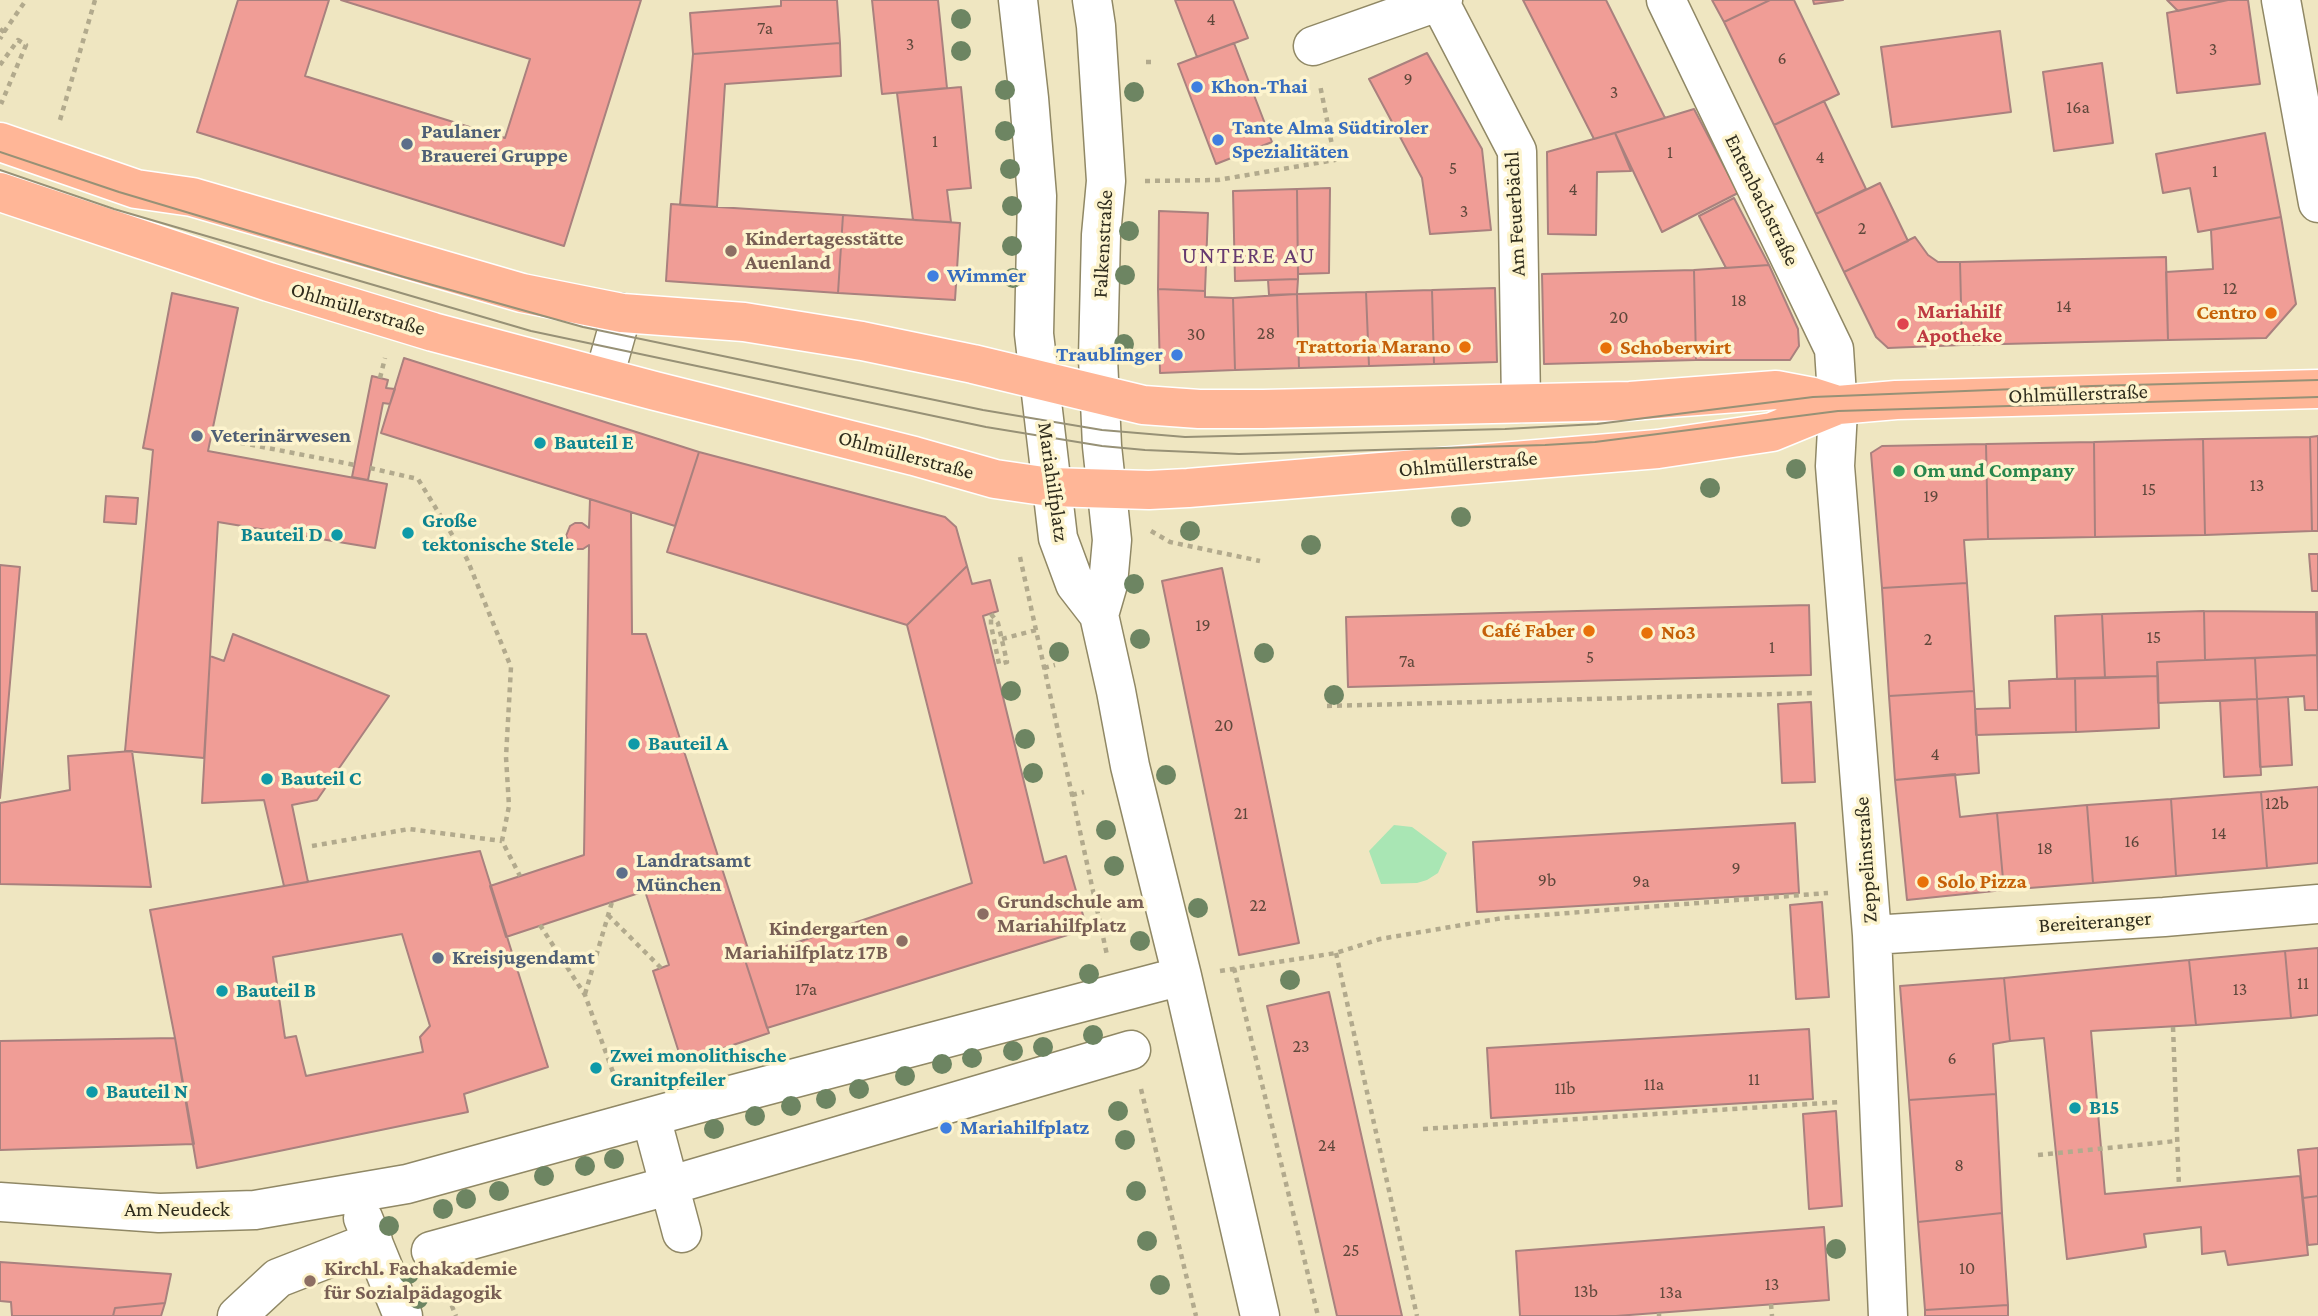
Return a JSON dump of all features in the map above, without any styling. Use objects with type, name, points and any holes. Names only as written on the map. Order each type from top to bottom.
[{"type":"main road","name":"Ohlmüllerstraße","points":[[1,123],[136,189],[192,197],[522,293],[622,313],[744,323],[862,341],[973,364],[1143,405],[1199,409],[1630,401],[1776,390],[1838,405]]},
{"type":"main road","name":"Ohlmüllerstraße","points":[[0,192],[269,282],[433,332],[995,478],[1050,487],[1149,490],[1188,488],[1658,449],[1772,432],[1838,405],[1957,398],[2318,389]]},
{"type":"street","points":[[1018,0],[1030,98],[1037,195],[1034,322],[1041,381]]},
{"type":"street","name":"Falkenstraße","points":[[1092,0],[1106,181],[1101,235],[1098,358],[1106,488]]},
{"type":"street","name":"Entenbachstraße","points":[[1666,0],[1834,349],[1838,405]]},
{"type":"street","points":[[2281,0],[2318,203]]},
{"type":"street","points":[[1313,46],[1441,1]]},
{"type":"street","name":"Am Feuerbächl","points":[[1441,1],[1517,151],[1521,403]]},
{"type":"street","points":[[604,377],[622,313]]},
{"type":"street","name":"Mariahilfplatz","points":[[1041,381],[1050,487],[1058,538],[1075,584],[1099,615],[1130,766],[1182,976],[1260,1316]]},
{"type":"street","name":"Zeppelinstraße","points":[[1838,405],[1835,466],[1871,935],[1888,1316]]},
{"type":"street","name":"Mariahilfplatz","points":[[1099,615],[1108,584],[1112,540],[1106,488]]},
{"type":"street","name":"Bereiteranger","points":[[1871,935],[2164,917],[2318,904]]},
{"type":"street","points":[[403,1316],[353,1194],[407,1184],[1182,976]]},
{"type":"street","points":[[431,1251],[668,1186],[1131,1050]]},
{"type":"street","points":[[641,1120],[668,1186],[682,1233]]},
{"type":"street","name":"Am Neudeck","points":[[0,1202],[159,1213],[255,1210],[353,1194]]},
{"type":"street","points":[[237,1316],[278,1278],[373,1241]]},
{"type":"path","points":[[0,39],[2,31],[26,0]]},
{"type":"path","points":[[59,123],[95,0]]},
{"type":"path","points":[[0,65],[18,40],[26,45],[1,123]]},
{"type":"path","points":[[1106,181],[1218,180],[1335,160],[1313,46]]},
{"type":"path","points":[[1146,62],[1155,62]]},
{"type":"path","points":[[211,437],[355,465]]},
{"type":"path","points":[[370,468],[418,479],[467,559],[511,667],[506,757],[509,806],[502,841],[520,876]]},
{"type":"path","points":[[1150,531],[1170,542],[1260,561]]},
{"type":"path","points":[[1017,546],[1116,994]]},
{"type":"path","points":[[991,614],[998,623],[1002,639],[1007,662],[999,664],[990,625],[991,614]]},
{"type":"path","points":[[1002,639],[1036,630]]},
{"type":"path","points":[[1044,668],[1055,666]]},
{"type":"path","points":[[1326,706],[1853,692]]},
{"type":"path","points":[[1072,795],[1084,792]]},
{"type":"path","points":[[312,846],[409,829],[502,841]]},
{"type":"path","points":[[1182,976],[1336,953],[1380,939],[1503,918],[1867,890]]},
{"type":"path","points":[[585,995],[612,902]]},
{"type":"path","points":[[608,914],[662,968]]},
{"type":"path","points":[[540,925],[585,995],[641,1120]]},
{"type":"path","points":[[1336,953],[1417,1316]]},
{"type":"path","points":[[1234,968],[1318,1316]]},
{"type":"path","points":[[2173,1027],[2179,1187]]},
{"type":"path","points":[[1131,1050],[1196,1316]]},
{"type":"path","points":[[1423,1129],[1877,1099]]},
{"type":"path","points":[[2038,1155],[2176,1141]]},
{"type":"path","points":[[1771,1304],[1772,1316]]},
{"type":"green space","points":[[1394,825],[1412,827],[1447,853],[1438,873],[1417,883],[1381,884],[1369,851]]},
{"type":"building","points":[[238,0],[329,0],[305,76],[505,138],[530,59],[341,0],[641,0],[564,246],[197,132]]},
{"type":"building","points":[[781,0],[837,0],[840,43],[693,54],[690,13],[781,6]]},
{"type":"building","points":[[872,0],[938,0],[947,88],[882,94]]},
{"type":"building","points":[[1175,0],[1233,0],[1248,38],[1197,57]]},
{"type":"building","points":[[1523,0],[1606,0],[1665,118],[1594,139]]},
{"type":"building","points":[[1712,0],[1770,0],[1724,22]]},
{"type":"building","points":[[1770,0],[1794,0],[1839,94],[1774,125],[1724,22]]},
{"type":"building","points":[[1813,0],[1843,0],[1814,4]]},
{"type":"building","points":[[2167,0],[2228,0],[2178,11]]},
{"type":"building","points":[[2228,0],[2248,0],[2260,84],[2177,93],[2167,13]]},
{"type":"building","points":[[2000,31],[2011,112],[1892,127],[1881,47]]},
{"type":"building","points":[[840,43],[841,76],[725,84],[717,207],[680,205],[693,54]]},
{"type":"building","points":[[1234,43],[1272,142],[1216,164],[1178,64]]},
{"type":"building","points":[[1427,53],[1482,149],[1491,230],[1430,234],[1422,178],[1369,79]]},
{"type":"building","points":[[2102,63],[2113,143],[2054,151],[2043,72]]},
{"type":"building","points":[[961,87],[971,188],[947,190],[951,222],[913,220],[897,93]]},
{"type":"building","points":[[1824,101],[1866,189],[1816,214],[1774,125]]},
{"type":"building","points":[[1694,109],[1738,193],[1662,232],[1615,133]]},
{"type":"building","points":[[1615,133],[1631,171],[1597,172],[1596,235],[1548,234],[1547,152]]},
{"type":"building","points":[[2265,133],[2281,217],[2198,232],[2190,188],[2163,193],[2156,154]]},
{"type":"building","points":[[1880,183],[1908,241],[1844,272],[1816,214]]},
{"type":"building","points":[[1330,188],[1329,273],[1298,274],[1297,189]]},
{"type":"building","points":[[1297,189],[1298,279],[1235,281],[1233,191]]},
{"type":"building","points":[[1734,198],[1769,265],[1726,268],[1699,216]]},
{"type":"building","points":[[671,204],[843,215],[838,293],[666,281]]},
{"type":"building","points":[[1159,211],[1208,213],[1205,291],[1158,289]]},
{"type":"building","points":[[843,215],[960,223],[955,300],[838,293]]},
{"type":"building","points":[[2281,217],[2296,304],[2266,338],[2168,340],[2166,272],[2213,269],[2211,230]]},
{"type":"building","points":[[1915,237],[1928,255],[1938,262],[1960,262],[1962,345],[1888,348],[1876,337],[1844,272]]},
{"type":"building","points":[[2166,257],[2168,340],[1962,345],[1960,262]]},
{"type":"building","points":[[1769,265],[1798,329],[1799,346],[1790,360],[1696,360],[1694,270]]},
{"type":"building","points":[[1694,270],[1696,360],[1544,364],[1542,274]]},
{"type":"building","points":[[1298,279],[1297,294],[1269,295],[1268,280]]},
{"type":"building","points":[[1495,288],[1497,362],[1434,364],[1432,290]]},
{"type":"building","points":[[1158,289],[1205,291],[1205,297],[1233,298],[1235,370],[1160,373]]},
{"type":"building","points":[[1432,290],[1434,364],[1369,366],[1366,292]]},
{"type":"building","points":[[1366,292],[1369,366],[1299,368],[1297,294]]},
{"type":"building","name":"Bauteil D","points":[[172,293],[238,308],[208,451],[387,484],[375,548],[218,522],[204,758],[125,751],[153,450],[143,448]]},
{"type":"building","points":[[1297,294],[1299,368],[1235,370],[1233,298]]},
{"type":"building","name":"Bauteil E","points":[[404,358],[699,452],[675,526],[381,433]]},
{"type":"building","points":[[372,376],[388,380],[386,388],[395,389],[390,404],[383,403],[368,480],[352,477]]},
{"type":"building","points":[[2318,436],[2318,531],[2312,531],[2310,437]]},
{"type":"building","points":[[2310,437],[2312,531],[2205,535],[2203,439]]},
{"type":"building","points":[[2203,439],[2205,535],[2095,537],[2094,442]]},
{"type":"building","points":[[2094,442],[2095,537],[1988,539],[1986,444]]},
{"type":"building","points":[[1986,444],[1988,539],[1964,540],[1967,583],[1882,588],[1871,453],[1882,446]]},
{"type":"building","points":[[699,452],[945,517],[956,527],[967,566],[907,625],[667,552]]},
{"type":"building","points":[[106,496],[138,498],[136,524],[104,522]]},
{"type":"building","name":"Bauteil A","points":[[590,499],[631,512],[632,634],[646,634],[751,958],[745,960],[769,1033],[682,1062],[653,971],[669,965],[645,891],[506,937],[490,886],[584,855],[589,545],[577,549],[572,547],[566,536],[570,526],[575,523],[582,523],[589,528]]},
{"type":"building","points":[[2309,554],[2318,554],[2318,591],[2312,591]]},
{"type":"building","points":[[0,565],[20,567],[0,798]]},
{"type":"building","points":[[967,566],[972,584],[990,580],[998,611],[983,616],[1044,863],[1066,856],[1087,929],[767,1028],[745,960],[972,883],[907,625]]},
{"type":"building","points":[[1222,568],[1299,943],[1239,955],[1162,581]]},
{"type":"building","points":[[1967,583],[1974,691],[1889,696],[1882,588]]},
{"type":"building","points":[[1809,605],[1811,675],[1348,687],[1346,617]]},
{"type":"building","points":[[2204,611],[2205,660],[2157,662],[2158,676],[2105,678],[2102,614]]},
{"type":"building","points":[[2204,611],[2316,612],[2317,655],[2205,660]]},
{"type":"building","points":[[2316,612],[2318,612],[2317,655]]},
{"type":"building","points":[[2102,614],[2105,678],[2057,679],[2055,616]]},
{"type":"building","name":"Bauteil C","points":[[233,634],[389,696],[317,800],[292,805],[308,882],[284,886],[264,800],[202,803],[210,656],[224,661]]},
{"type":"building","points":[[2317,655],[2318,710],[2305,710],[2304,696],[2257,699],[2255,658]]},
{"type":"building","points":[[2255,658],[2257,699],[2158,703],[2157,662]]},
{"type":"building","points":[[2158,676],[2159,728],[2076,732],[2075,678]]},
{"type":"building","points":[[2075,678],[2076,732],[1976,735],[1975,709],[2010,708],[2009,681]]},
{"type":"building","points":[[1974,691],[1979,773],[1895,780],[1889,696]]},
{"type":"building","points":[[2288,697],[2292,765],[2260,767],[2257,699]]},
{"type":"building","points":[[2257,699],[2261,775],[2224,777],[2220,701]]},
{"type":"building","points":[[1811,702],[1815,782],[1782,783],[1778,704]]},
{"type":"building","points":[[132,751],[151,887],[0,884],[0,803],[70,790],[68,756]]},
{"type":"building","points":[[1955,774],[1960,817],[1997,813],[2004,890],[1907,900],[1895,780]]},
{"type":"building","points":[[2318,787],[2318,863],[2267,868],[2261,792]]},
{"type":"building","points":[[2261,792],[2267,868],[2176,876],[2171,799]]},
{"type":"building","points":[[2171,799],[2176,876],[2093,883],[2087,805]]},
{"type":"building","points":[[2087,805],[2093,883],[2004,890],[1997,813]]},
{"type":"building","points":[[1795,823],[1799,893],[1477,912],[1473,842]]},
{"type":"building","name":"Bauteil B","points":[[480,851],[548,1067],[464,1094],[468,1112],[197,1168],[150,910]],"holes":[[[402,934],[430,1026],[420,1037],[423,1052],[306,1076],[296,1036],[285,1038],[273,957]]]},
{"type":"building","points":[[1822,902],[1829,997],[1796,999],[1790,905]]},
{"type":"building","points":[[2318,948],[2318,1015],[2291,1018],[2285,951]]},
{"type":"building","points":[[2285,951],[2291,1018],[2196,1025],[2189,960]]},
{"type":"building","name":"B15","points":[[2189,960],[2196,1025],[2091,1031],[2105,1194],[2300,1176],[2308,1255],[2228,1265],[2225,1251],[2202,1254],[2201,1227],[2144,1234],[2146,1247],[2067,1259],[2044,1038],[2010,1041],[2004,978]]},
{"type":"building","points":[[2004,978],[2010,1041],[1993,1044],[1996,1094],[1909,1100],[1900,986]]},
{"type":"building","points":[[1329,992],[1402,1316],[1337,1316],[1267,1006]]},
{"type":"building","points":[[1809,1029],[1813,1099],[1491,1118],[1487,1048]]},
{"type":"building","name":"Bauteil N","points":[[175,1038],[194,1144],[0,1150],[0,1041]]},
{"type":"building","points":[[1996,1094],[2002,1213],[1918,1222],[1909,1100]]},
{"type":"building","points":[[1836,1111],[1842,1206],[1809,1209],[1803,1114]]},
{"type":"building","points":[[2318,1148],[2318,1196],[2303,1198],[2298,1150]]},
{"type":"building","points":[[2318,1196],[2318,1244],[2308,1245],[2303,1198]]},
{"type":"building","points":[[2002,1213],[2008,1305],[1925,1310],[1918,1222]]},
{"type":"building","points":[[1824,1227],[1829,1300],[1616,1316],[1520,1316],[1516,1251]]},
{"type":"building","points":[[0,1262],[171,1274],[165,1303],[115,1308],[113,1316],[12,1316],[11,1302],[0,1301]]},
{"type":"building","points":[[165,1303],[161,1316],[113,1316],[115,1308]]},
{"type":"building","points":[[2008,1305],[2008,1316],[1925,1316],[1925,1310]]},
{"type":"tram line","points":[[0,152],[119,192],[583,327],[983,410],[1102,430],[1185,437],[1505,429],[1597,424],[1813,397],[2318,380]]},
{"type":"tram line","points":[[0,170],[114,209],[531,331],[986,427],[1102,446],[1239,454],[1545,445],[1595,442],[1838,411],[2318,397]]},
{"type":"place","name":"Khon-Thai","points":[[1197,87]]},
{"type":"place","name":"Tante Alma Südtiroler Spezialitäten","points":[[1218,140]]},
{"type":"place","name":"Paulaner Brauerei Gruppe","points":[[407,144]]},
{"type":"place","name":"Kindertagesstätte Auenland","points":[[731,251]]},
{"type":"place","name":"Wimmer","points":[[933,276]]},
{"type":"place","name":"Centro","points":[[2271,313]]},
{"type":"place","name":"Mariahilf Apotheke","points":[[1903,324]]},
{"type":"place","name":"Trattoria Marano","points":[[1465,347]]},
{"type":"place","name":"Schoberwirt","points":[[1606,348]]},
{"type":"place","name":"Traublinger","points":[[1177,355]]},
{"type":"place","name":"Veterinärwesen","points":[[197,436]]},
{"type":"place","name":"Bauteil E","points":[[540,443]]},
{"type":"place","name":"Om und Company","points":[[1899,471]]},
{"type":"place","name":"Große tektonische Stele","points":[[408,533]]},
{"type":"place","name":"Bauteil D","points":[[337,535]]},
{"type":"place","name":"Café Faber","points":[[1589,631]]},
{"type":"place","name":"No3","points":[[1647,633]]},
{"type":"place","name":"Bauteil A","points":[[634,744]]},
{"type":"place","name":"Bauteil C","points":[[267,779]]},
{"type":"place","name":"Landratsamt München","points":[[622,873]]},
{"type":"place","name":"Solo Pizza","points":[[1923,882]]},
{"type":"place","name":"Grundschule am Mariahilfplatz","points":[[983,914]]},
{"type":"place","name":"Kindergarten Mariahilfplatz 17B","points":[[902,941]]},
{"type":"place","name":"Kreisjugendamt","points":[[438,958]]},
{"type":"place","name":"Bauteil B","points":[[222,991]]},
{"type":"place","name":"Zwei monolithische Granitpfeiler","points":[[596,1068]]},
{"type":"place","name":"Bauteil N","points":[[92,1092]]},
{"type":"place","name":"B15","points":[[2075,1108]]},
{"type":"place","name":"Mariahilfplatz","points":[[946,1128]]},
{"type":"place","name":"Kirchl. Fachakademie für Sozialpädagogik","points":[[310,1281]]},
{"type":"district","name":"UNTERE AU","points":[[1249,256]]}]
